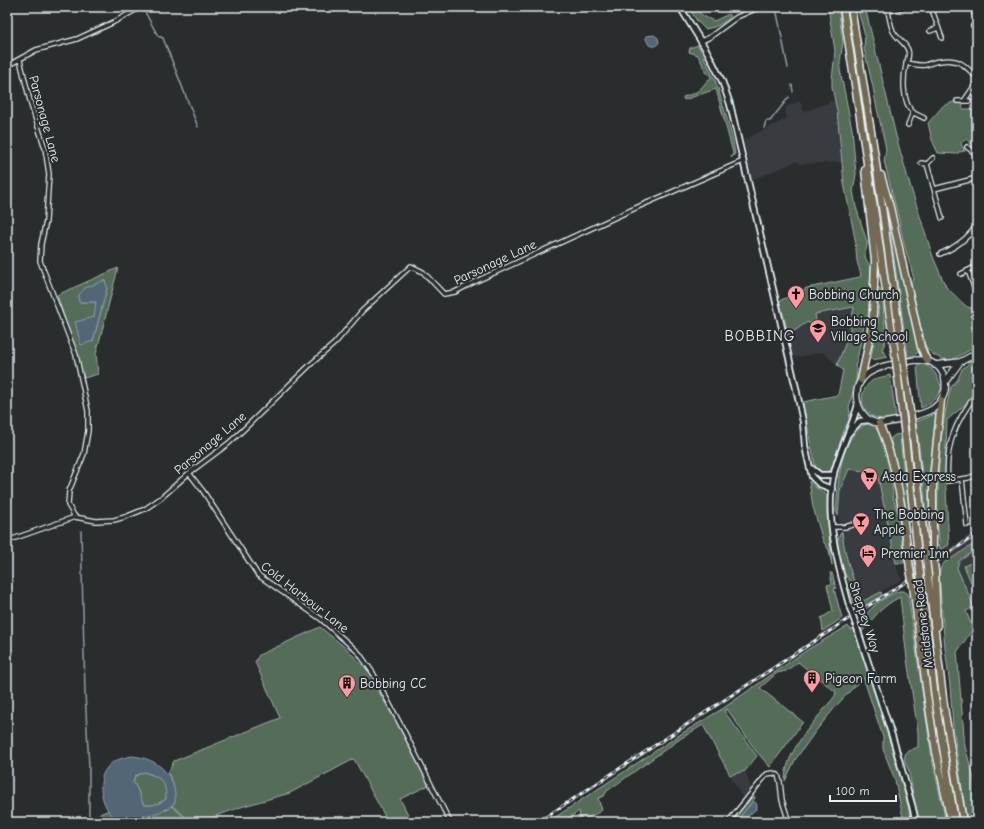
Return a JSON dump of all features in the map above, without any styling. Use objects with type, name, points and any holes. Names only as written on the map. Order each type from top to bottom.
[{"type":"highway","points":[[843,7],[866,154],[864,173],[875,261],[870,336],[860,380]]},
{"type":"highway","points":[[851,7],[875,156],[890,207],[920,347],[928,361]]},
{"type":"highway","name":"Maidstone Road","points":[[866,154],[895,353],[935,698],[955,822]]},
{"type":"highway","name":"Maidstone Road","points":[[875,156],[912,426],[935,640],[945,714],[964,822]]},
{"type":"highway","points":[[935,640],[937,627],[933,554],[933,479],[941,401]]},
{"type":"highway","points":[[879,423],[892,461],[905,533],[936,752],[951,822]]},
{"type":"main road","points":[[935,365],[960,362],[977,353]]},
{"type":"main road","points":[[915,360],[928,361],[935,365],[944,376],[946,381],[946,391],[941,401],[934,408],[890,422],[879,423],[869,420],[862,414],[858,404],[856,392],[860,380],[866,375],[884,367],[915,360]]},
{"type":"main road","points":[[946,381],[960,362]]},
{"type":"street","points":[[7,66],[36,50],[77,39],[114,22],[141,7]]},
{"type":"street","points":[[680,7],[702,41],[722,81],[730,104],[798,395],[803,422],[805,446],[810,468],[818,484],[832,490]]},
{"type":"street","points":[[702,41],[710,37],[737,17],[760,7]]},
{"type":"street","points":[[905,7],[888,9],[892,30],[904,43],[909,52],[904,77],[905,95],[913,112],[924,118]]},
{"type":"street","points":[[931,7],[942,38]]},
{"type":"street","points":[[974,14],[977,20]]},
{"type":"street","points":[[973,26],[977,24]]},
{"type":"street","points":[[930,31],[938,28]]},
{"type":"street","name":"Parsonage Lane","points":[[20,60],[31,105],[45,148],[49,174],[46,221],[41,244],[40,261],[76,354],[88,411],[88,431],[84,454],[69,491],[68,505],[76,517],[96,521],[114,520],[145,509],[161,498],[189,473],[229,443],[335,343],[362,311],[411,266],[422,272],[444,294],[455,292],[640,206],[743,161]]},
{"type":"street","points":[[906,63],[924,65],[939,61],[955,60],[968,68],[977,78]]},
{"type":"street","points":[[964,101],[977,82]]},
{"type":"street","points":[[957,101],[969,102]]},
{"type":"street","points":[[908,125],[913,112]]},
{"type":"street","points":[[967,147],[976,152],[977,159]]},
{"type":"street","points":[[927,164],[934,158]]},
{"type":"street","points":[[921,163],[927,164]]},
{"type":"street","points":[[927,164],[942,218]]},
{"type":"street","points":[[934,189],[977,178]]},
{"type":"street","points":[[940,254],[956,247],[977,225]]},
{"type":"street","points":[[971,233],[977,238]]},
{"type":"street","points":[[961,274],[977,266]]},
{"type":"street","points":[[968,271],[974,287],[977,290]]},
{"type":"street","points":[[977,393],[962,414],[954,431],[949,447],[948,481],[977,475]]},
{"type":"street","name":"Sheppey Way","points":[[858,404],[834,475],[832,490],[833,527],[840,573],[893,740],[916,822]]},
{"type":"street","name":"Sheppey Way","points":[[846,438],[860,421],[869,420]]},
{"type":"street","points":[[810,468],[820,475],[834,475]]},
{"type":"street","name":"Cold Harbour Lane","points":[[189,473],[203,491],[258,575],[321,619],[359,653],[373,673],[406,733],[450,822]]},
{"type":"street","points":[[962,479],[967,525]]},
{"type":"street","points":[[7,541],[76,517]]},
{"type":"street","points":[[833,527],[845,527],[859,523]]},
{"type":"street","points":[[728,822],[767,774],[773,773],[778,776],[780,782],[782,800],[789,822]]},
{"type":"shaded area","points":[[835,100],[842,162],[799,164],[797,161],[752,180],[744,140],[786,119],[786,107],[800,101],[804,112]]},
{"type":"shaded area","name":"Bobbing Village School","points":[[854,307],[849,334],[837,365],[822,352],[794,358],[789,335],[815,314]]},
{"type":"shaded area","points":[[849,468],[877,472],[898,572],[902,580],[863,601],[848,567],[838,516],[840,490]]},
{"type":"shaded area","points":[[977,530],[977,541],[944,563],[940,550],[949,545],[949,548]]},
{"type":"shaded area","points":[[977,549],[977,606],[974,607],[957,568],[959,561]]},
{"type":"shaded area","points":[[745,771],[752,791],[744,801],[730,775]]},
{"type":"green space","points":[[688,7],[695,7],[703,16],[714,21],[729,14],[731,16],[720,25],[705,29],[697,21]]},
{"type":"green space","points":[[828,7],[838,7],[843,42],[840,70],[852,129],[856,174],[853,191],[856,207],[867,242],[865,257],[871,270],[868,318],[864,326],[855,366],[857,371],[849,408],[849,420],[830,471],[819,472],[815,465],[803,402],[838,395],[843,370],[837,365],[849,334],[854,307],[815,314],[817,326],[807,322],[789,335],[779,301],[807,288],[860,277],[861,275],[857,261],[855,239],[844,183],[837,111],[832,87],[835,51]]},
{"type":"green space","points":[[857,7],[865,7],[896,136],[933,257],[946,287],[967,307],[977,309],[977,346],[952,360],[942,359],[934,355],[927,349],[924,342],[910,284],[914,279],[884,161],[886,150],[885,144],[864,48],[865,36]]},
{"type":"green space","points":[[698,45],[716,82],[728,121],[735,154],[731,158],[733,153],[716,89],[684,100],[683,97],[693,94],[711,78],[706,72],[698,55],[689,52],[690,48]]},
{"type":"green space","points":[[956,101],[962,103],[963,109],[969,109],[977,112],[977,147],[973,147],[967,139],[961,144],[965,151],[957,154],[938,153],[932,140],[928,123],[943,106]]},
{"type":"green space","points":[[888,208],[920,351],[913,356],[908,357],[887,209]]},
{"type":"green space","points":[[118,268],[96,354],[98,374],[84,378],[57,295]],"holes":[[[107,288],[93,341],[96,302],[79,302]]]},
{"type":"green space","points":[[879,287],[882,294],[886,340],[882,350],[888,357],[872,360],[871,357],[878,322]]},
{"type":"green space","points":[[977,357],[977,388],[967,403],[947,420],[945,473],[949,545],[940,550],[937,520],[939,459],[946,408],[951,387],[958,379],[962,369]]},
{"type":"green space","points":[[921,364],[926,365],[932,370],[937,376],[942,388],[938,395],[928,405],[921,408],[917,367]]},
{"type":"green space","points":[[890,375],[896,417],[879,419],[867,412],[864,407],[862,401],[864,390],[867,385],[874,380]]},
{"type":"green space","points":[[935,414],[930,488],[931,557],[929,558],[924,489],[916,422]]},
{"type":"green space","points":[[866,424],[874,427],[880,433],[884,443],[890,466],[893,496],[898,512],[904,563],[896,563],[877,473],[849,469],[840,490],[838,516],[836,511],[839,475],[845,450],[850,439],[857,430]]},
{"type":"green space","points":[[900,434],[909,507],[904,507],[900,478],[891,442],[891,438]]},
{"type":"green space","points":[[809,481],[827,496],[827,515],[832,565],[829,550],[823,541],[813,507]]},
{"type":"green space","points":[[842,532],[845,552],[855,584],[863,601],[881,592],[882,596],[858,609],[854,603],[849,588],[850,581],[844,573],[837,542]]},
{"type":"green space","points":[[977,542],[977,549],[959,561],[957,568],[974,607],[966,611],[973,629],[957,652],[965,747],[977,789],[977,822],[967,822],[953,726],[939,575],[941,567],[944,563]]},
{"type":"green space","points":[[977,560],[977,596],[964,566]]},
{"type":"green space","points":[[830,573],[832,573],[836,588],[834,589],[842,618],[823,631],[821,618],[833,611],[827,585],[832,584]]},
{"type":"green space","points":[[899,591],[904,591],[908,594],[932,759],[946,822],[918,822],[909,771],[904,760],[906,752],[918,747],[918,732],[907,659],[900,597],[883,608],[862,632],[860,623],[867,613],[877,604],[888,596]]},
{"type":"green space","points":[[848,626],[850,629],[854,630],[870,678],[912,822],[904,822],[895,780],[883,749],[883,737],[863,677],[836,706],[815,732],[795,760],[785,781],[786,769],[796,747],[811,725],[835,696],[836,692],[798,662],[786,671],[777,673],[760,688],[803,722],[770,767],[756,751],[727,709],[724,711],[757,756],[745,771],[730,775],[703,725],[680,739],[607,791],[604,796],[598,798],[602,810],[600,812],[587,818],[583,822],[581,822],[579,811],[564,820],[548,822],[684,732],[722,709],[807,650]]},
{"type":"green space","points":[[320,627],[347,649],[371,674],[381,696],[404,734],[429,785],[400,799],[411,820],[406,822],[388,822],[354,759],[290,793],[244,806],[199,822],[71,822],[86,820],[109,810],[120,821],[169,809],[175,802],[173,783],[168,773],[174,761],[280,718],[255,662],[259,655]]},
{"type":"green space","points":[[144,772],[155,776],[164,784],[166,799],[155,804],[144,805],[137,787],[133,782],[135,776]]},
{"type":"green space","points":[[753,794],[755,798],[739,819],[736,822],[729,822]]},
{"type":"water","points":[[654,35],[658,38],[659,42],[656,46],[649,45],[645,37]]},
{"type":"water","points":[[105,280],[107,288],[93,341],[81,345],[75,322],[94,317],[96,302],[79,302],[78,296],[85,288]]},
{"type":"water","points":[[132,756],[150,760],[164,770],[173,784],[175,802],[162,811],[129,821],[122,821],[113,816],[105,804],[102,797],[101,782],[106,769],[111,763]],"holes":[[[144,772],[155,776],[164,784],[166,799],[156,804],[144,805],[133,782],[135,776]]]},
{"type":"water","points":[[753,801],[756,803],[756,809],[741,822],[736,822]]},
{"type":"waterway","points":[[145,12],[158,36],[163,38],[198,127]]},
{"type":"waterway","points":[[777,13],[788,68]]},
{"type":"waterway","points":[[792,85],[793,92]]},
{"type":"waterway","points":[[764,128],[766,121],[770,121],[789,97]]},
{"type":"waterway","points":[[81,531],[85,693],[89,767],[89,818],[94,822]]},
{"type":"waterway","points":[[172,806],[191,822]]},
{"type":"railway","points":[[939,560],[977,534]]},
{"type":"railway","points":[[857,613],[909,580]]},
{"type":"railway","points":[[538,822],[848,619]]},
{"type":"place","name":"Bobbing Church","points":[[796,309]]},
{"type":"place","name":"Bobbing Village School","points":[[818,343]]},
{"type":"place","name":"Asda Express","points":[[869,491]]},
{"type":"place","name":"The Bobbing Apple","points":[[861,536]]},
{"type":"place","name":"Premier Inn","points":[[868,568]]},
{"type":"place","name":"Pigeon Farm","points":[[812,693]]},
{"type":"place","name":"Bobbing CC","points":[[347,698]]},
{"type":"district","name":"BOBBING","points":[[760,336]]}]
